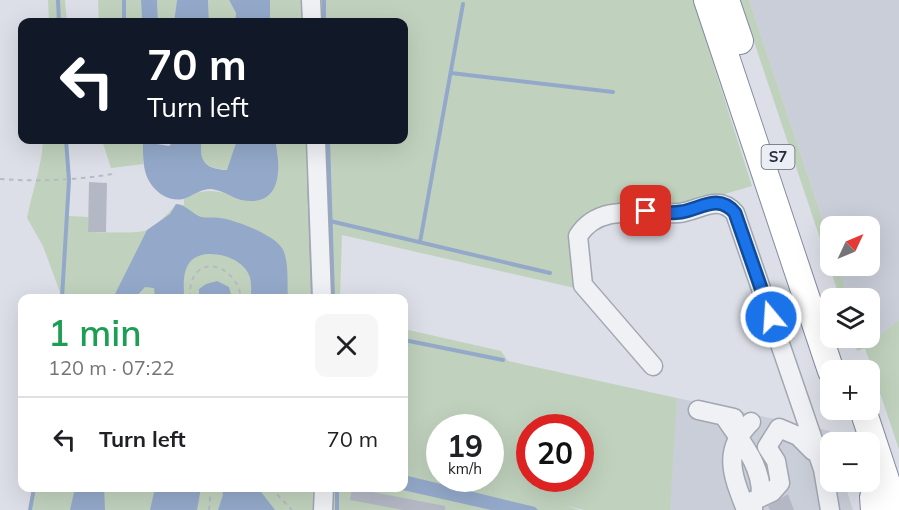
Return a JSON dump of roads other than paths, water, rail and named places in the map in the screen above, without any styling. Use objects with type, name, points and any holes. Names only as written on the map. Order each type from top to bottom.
[{"type":"highway","name":"S7","points":[[707,0],[827,360]]},
{"type":"highway","name":"S7","points":[[726,0],[822,288]]},
{"type":"highway","points":[[866,420],[896,510]]},
{"type":"street","points":[[311,0],[312,18]]},
{"type":"street","points":[[316,144],[322,294]]},
{"type":"street","points":[[653,366],[629,336],[589,295],[583,285],[586,258],[578,236],[592,220],[626,212],[680,213],[717,202],[728,205],[735,213],[743,235],[823,469],[830,510]]},
{"type":"street","points":[[698,410],[779,428],[798,436],[816,454]]},
{"type":"street","points":[[724,416],[753,460],[762,483],[757,502]]},
{"type":"street","points":[[751,422],[738,437],[733,448],[731,464],[757,502]]},
{"type":"street","points":[[753,460],[767,447],[779,428]]},
{"type":"street","points":[[757,502],[778,487],[781,477],[776,462],[767,447]]},
{"type":"street","points":[[323,510],[324,492]]},
{"type":"water","points":[[141,0],[157,0],[158,18],[142,18]]},
{"type":"water","points":[[177,0],[208,0],[209,18],[175,18]]},
{"type":"water","points":[[229,0],[270,0],[270,18],[235,18],[236,13]]},
{"type":"water","points":[[143,144],[169,146],[171,144],[201,144],[201,153],[205,162],[214,168],[227,170],[236,144],[276,144],[278,173],[272,192],[265,198],[255,201],[241,200],[211,189],[177,199],[164,196],[151,185],[144,164]]},
{"type":"water","points":[[176,204],[201,217],[220,218],[246,225],[274,240],[286,257],[288,294],[251,294],[251,281],[245,268],[231,258],[213,254],[196,257],[187,266],[184,294],[155,294],[154,288],[145,287],[139,294],[115,294],[147,230],[170,214]]},
{"type":"water","points":[[217,281],[229,287],[231,294],[199,294],[199,289]]},
{"type":"water","points":[[408,476],[426,480],[426,492],[474,492],[535,507],[538,510],[491,510],[408,491]]},
{"type":"water","points":[[74,492],[104,492],[105,510],[70,510]]},
{"type":"water","points":[[154,492],[200,492],[197,510],[150,510]]},
{"type":"water","points":[[223,492],[261,492],[275,510],[218,510]]},
{"type":"waterway","points":[[58,0],[59,18]]},
{"type":"waterway","points":[[124,0],[124,18]]},
{"type":"waterway","points":[[324,0],[324,18]]},
{"type":"waterway","points":[[420,242],[463,4]]},
{"type":"waterway","points":[[451,73],[613,92]]},
{"type":"waterway","points":[[62,294],[69,180],[66,144]]},
{"type":"waterway","points":[[328,144],[333,294]]},
{"type":"waterway","points":[[309,179],[313,294]]},
{"type":"waterway","points":[[330,221],[550,273]]},
{"type":"waterway","points":[[408,341],[503,360]]},
{"type":"waterway","points":[[30,510],[33,492]]},
{"type":"waterway","points":[[337,492],[337,510]]}]
